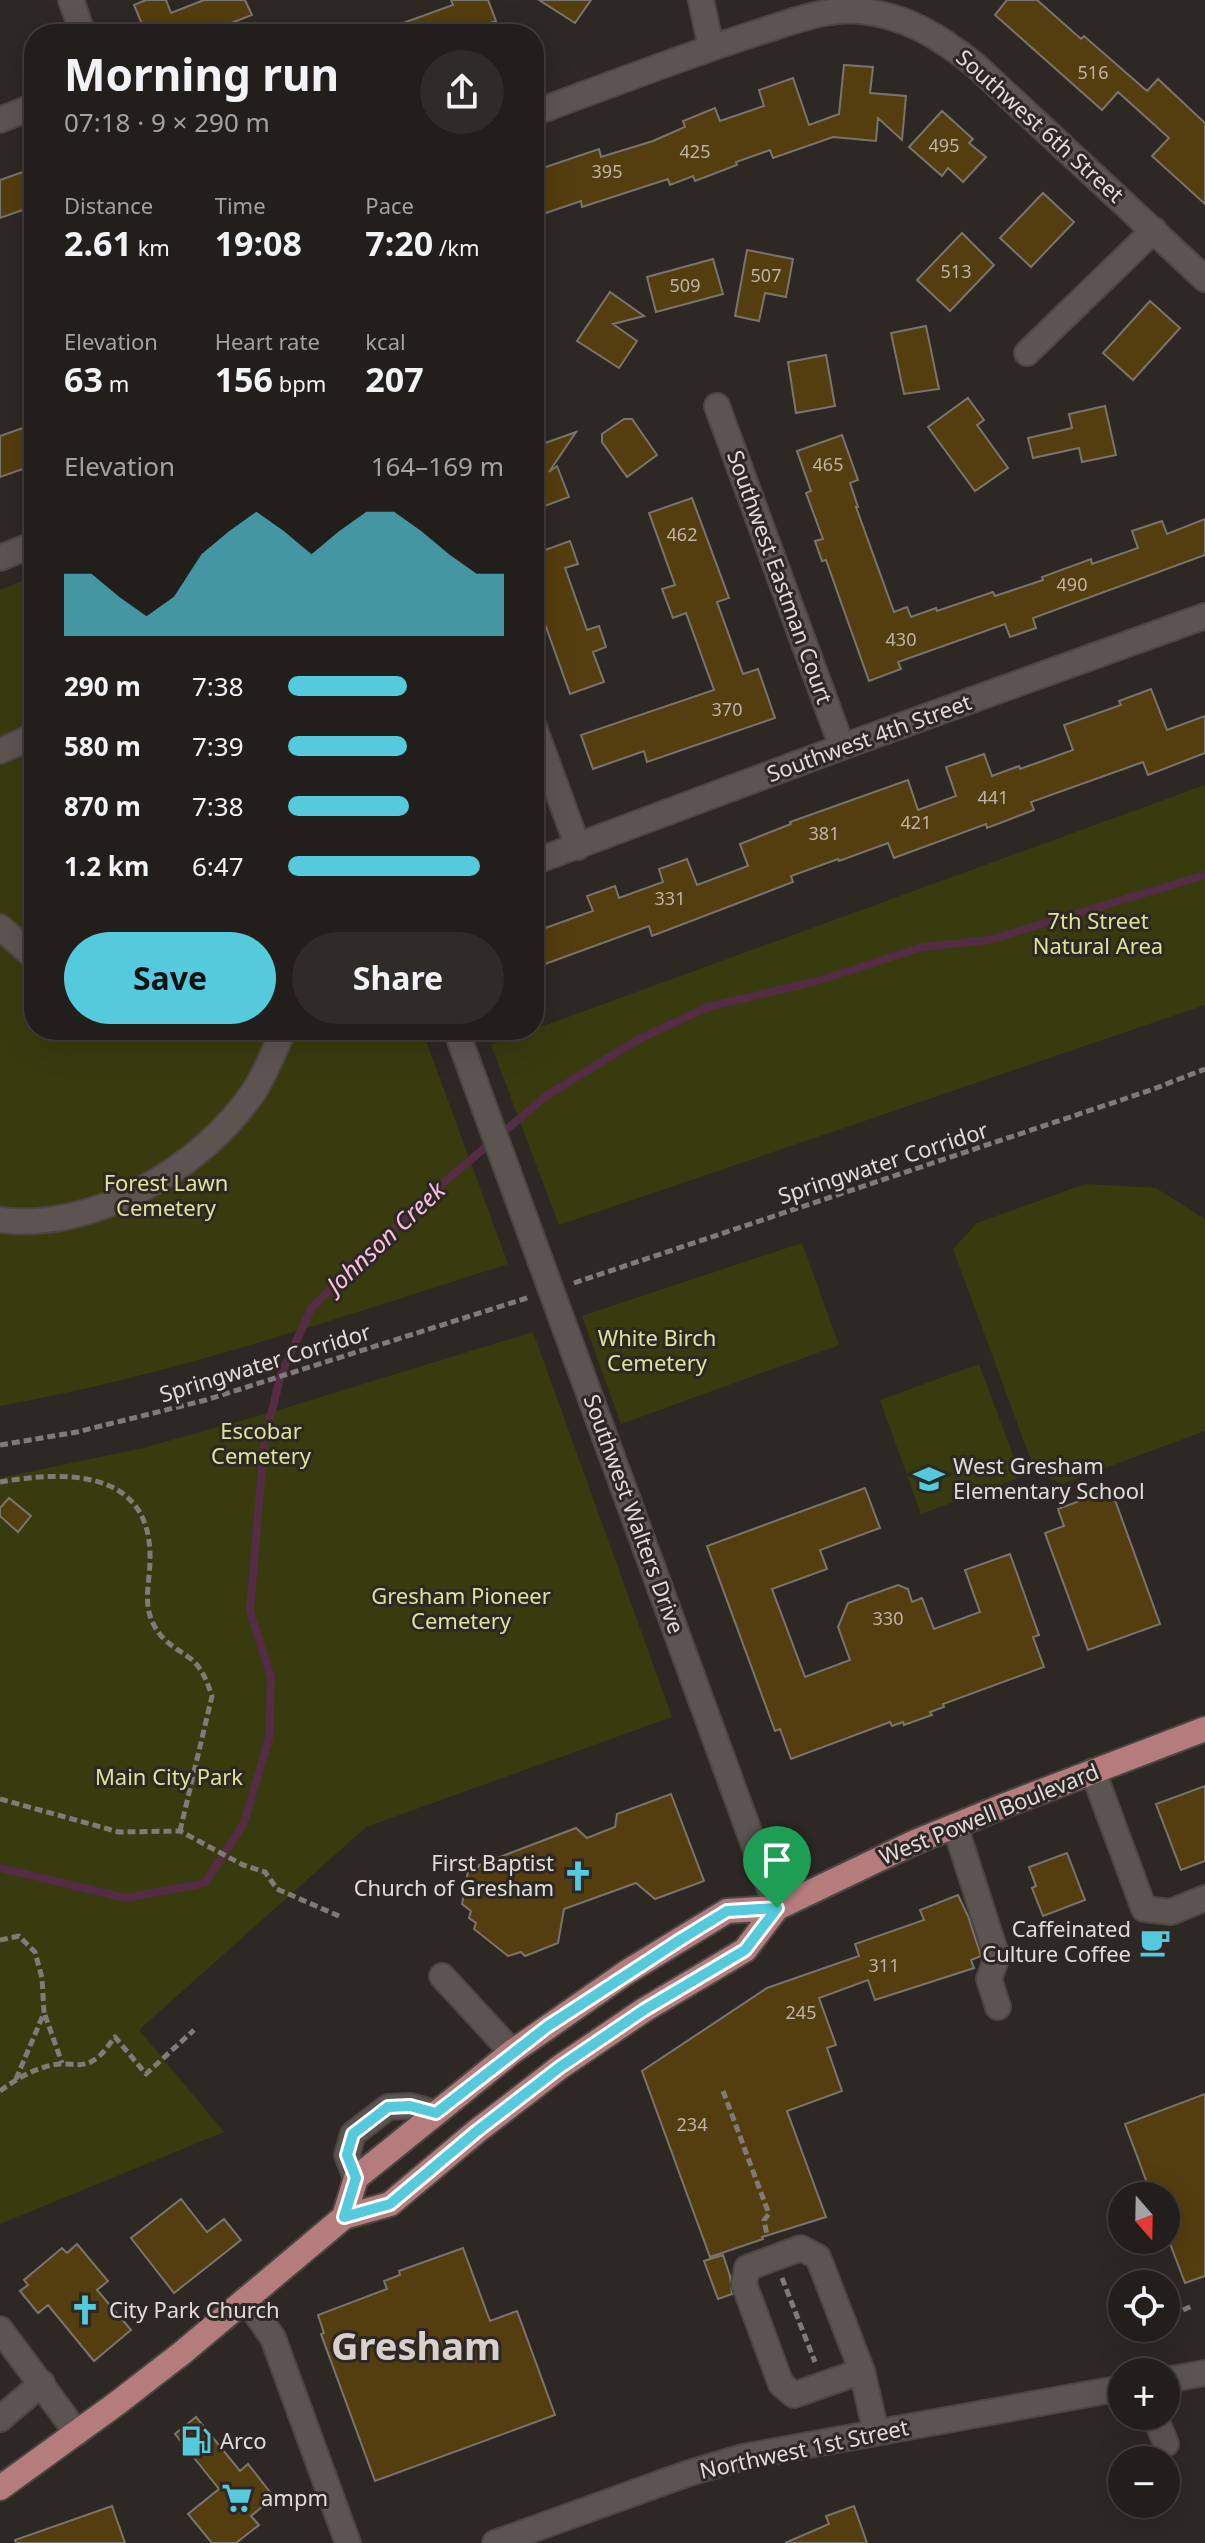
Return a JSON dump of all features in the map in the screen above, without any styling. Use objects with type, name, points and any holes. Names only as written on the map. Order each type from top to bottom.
[{"type":"main road","name":"West Powell Boulevard","points":[[356,2178],[512,2052],[627,1972],[727,1911],[777,1908],[915,1842],[1205,1729]]},
{"type":"main road","name":"West Powell Boulevard","points":[[0,2488],[171,2361],[344,2217],[390,2204],[560,2067],[644,2010],[745,1950],[777,1908]]},
{"type":"main road","points":[[344,2217],[356,2178]]},
{"type":"street","points":[[71,0],[79,24]]},
{"type":"street","points":[[701,0],[711,47]]},
{"type":"street","name":"Southwest 6th Street","points":[[544,109],[711,47],[826,11],[860,11],[893,17],[923,28],[975,65],[1205,279]]},
{"type":"street","points":[[0,120],[24,110]]},
{"type":"street","points":[[1027,353],[1154,230]]},
{"type":"street","name":"Southwest Eastman Court","points":[[717,406],[842,747]]},
{"type":"street","points":[[0,558],[24,548]]},
{"type":"street","name":"Southwest 4th Street","points":[[544,859],[1205,616]]},
{"type":"street","points":[[0,751],[24,740]]},
{"type":"street","points":[[544,754],[578,847]]},
{"type":"street","points":[[0,927],[24,948]]},
{"type":"street","points":[[0,1220],[52,1219],[97,1209],[137,1192],[180,1166],[221,1130],[255,1091],[279,1040]]},
{"type":"street","name":"Southwest Walters Drive","points":[[460,1040],[777,1908]]},
{"type":"street","points":[[1093,1771],[1144,1909],[1171,1912],[1205,1898]]},
{"type":"street","points":[[955,1826],[997,1957],[989,1979],[998,2007]]},
{"type":"street","points":[[442,1976],[512,2052]]},
{"type":"street","points":[[356,2178],[347,2155],[353,2134],[388,2107],[410,2106],[436,2113]]},
{"type":"street","points":[[862,2371],[794,2395],[781,2384],[744,2284],[747,2268],[801,2248],[818,2257],[862,2371],[876,2432]]},
{"type":"street","points":[[246,2299],[273,2338],[348,2543]]},
{"type":"street","points":[[0,2329],[77,2433]]},
{"type":"street","points":[[1180,2377],[1205,2373]]},
{"type":"street","points":[[0,2419],[42,2383]]},
{"type":"street","name":"Northwest 1st Street","points":[[495,2543],[718,2464],[1108,2391]]},
{"type":"street","points":[[1160,2430],[1166,2444]]},
{"type":"path","name":"Springwater Corridor","points":[[570,1284],[1151,1090],[1205,1069]]},
{"type":"path","name":"Springwater Corridor","points":[[0,1445],[77,1432],[206,1400],[536,1295]]},
{"type":"path","points":[[0,1482],[54,1475],[88,1477],[108,1484],[125,1495],[143,1519],[150,1555],[146,1595],[154,1626],[173,1649],[192,1660],[206,1677],[212,1696],[180,1831]]},
{"type":"path","points":[[0,1799],[119,1832],[180,1831],[243,1865],[265,1872],[277,1889],[339,1916]]},
{"type":"path","points":[[0,1940],[19,1936],[35,1952],[42,1978],[44,2013],[62,2063]]},
{"type":"path","points":[[15,2080],[44,2013]]},
{"type":"path","points":[[0,2091],[15,2080],[62,2063],[76,2066],[95,2060],[115,2037],[146,2074],[194,2030]]},
{"type":"path","points":[[1183,2310],[1192,2306]]},
{"type":"green space","name":"Forest Lawn Cemetery","points":[[24,580],[24,1040],[426,1040],[508,1264],[193,1361],[0,1406],[0,590]]},
{"type":"green space","name":"7th Street Natural Area","points":[[1205,785],[1205,1005],[559,1225],[491,1045],[505,1040],[544,1040],[544,1026]]},
{"type":"green space","points":[[1085,1184],[1156,1188],[1205,1219],[1205,1431],[1062,1484],[1035,1471],[953,1249],[977,1223]]},
{"type":"green space","name":"White Birch Cemetery","points":[[802,1243],[839,1345],[621,1424],[582,1316]]},
{"type":"green space","points":[[533,1332],[672,1717],[366,1827],[139,2030],[224,2132],[0,2224],[0,1478],[143,1448]]},
{"type":"green space","points":[[979,1364],[1021,1477],[921,1514],[880,1400]]},
{"type":"building","points":[[146,0],[166,0],[171,13],[204,0],[245,0],[252,15],[229,24],[142,24],[134,5]]},
{"type":"building","points":[[451,0],[488,0],[496,21],[488,24],[400,24],[453,5]]},
{"type":"building","points":[[539,0],[591,0],[575,23]]},
{"type":"building","points":[[1007,0],[1037,0],[1147,91],[1158,79],[1205,123],[1205,204],[1152,156],[1169,138],[1118,92],[1102,110],[995,15]]},
{"type":"building","points":[[844,65],[873,67],[870,93],[906,96],[902,140],[878,118],[876,141],[833,137],[773,158],[770,150],[695,181],[693,176],[670,185],[668,179],[582,207],[581,201],[544,214],[544,168],[599,149],[601,157],[653,141],[685,127],[683,121],[715,108],[720,121],[764,106],[759,90],[793,78],[809,125],[839,114]]},
{"type":"building","points":[[942,111],[973,139],[969,143],[986,157],[963,182],[948,168],[942,176],[909,147]]},
{"type":"building","points":[[24,172],[24,210],[0,218],[0,180]]},
{"type":"building","points":[[1043,193],[1074,222],[1031,267],[1000,238]]},
{"type":"building","points":[[962,233],[994,265],[950,311],[917,280]]},
{"type":"building","points":[[747,250],[793,259],[786,297],[765,293],[759,321],[735,316]]},
{"type":"building","points":[[713,259],[723,294],[656,312],[647,277]]},
{"type":"building","points":[[610,292],[644,316],[613,324],[637,341],[619,368],[577,341]]},
{"type":"building","points":[[1150,301],[1180,328],[1133,380],[1103,353]]},
{"type":"building","points":[[926,326],[939,389],[904,394],[891,333]]},
{"type":"building","points":[[826,355],[835,406],[796,413],[788,362]]},
{"type":"building","points":[[968,398],[984,420],[977,425],[1008,468],[975,491],[928,427]]},
{"type":"building","points":[[1105,406],[1116,455],[1082,462],[1079,448],[1033,458],[1028,438],[1072,428],[1069,414]]},
{"type":"building","points":[[624,419],[632,419],[657,455],[627,477],[602,442],[602,434]]},
{"type":"building","points":[[24,428],[24,469],[0,477],[0,436]]},
{"type":"building","points":[[576,432],[549,472],[557,466],[569,497],[544,506],[544,443]]},
{"type":"building","points":[[842,435],[858,480],[850,483],[856,507],[894,612],[907,607],[911,617],[936,608],[937,611],[993,592],[995,596],[1043,580],[1042,577],[1091,559],[1092,564],[1138,548],[1132,531],[1162,521],[1167,534],[1205,519],[1205,555],[1033,618],[1036,628],[1010,637],[1005,624],[898,662],[901,669],[869,681],[826,560],[822,561],[815,541],[823,539],[806,493],[811,491],[797,451]]},
{"type":"building","points":[[692,498],[729,598],[717,602],[743,674],[758,669],[775,718],[647,762],[644,751],[593,769],[581,735],[714,690],[686,613],[673,618],[662,589],[675,585],[649,513]]},
{"type":"building","points":[[570,541],[578,564],[565,568],[587,630],[599,626],[606,647],[593,652],[604,682],[570,694],[544,621],[544,550]]},
{"type":"building","points":[[1151,689],[1167,730],[1205,716],[1205,753],[1148,775],[1143,762],[1031,802],[1034,810],[894,858],[888,843],[791,876],[793,882],[652,936],[649,926],[544,964],[544,928],[593,911],[587,896],[615,886],[619,898],[663,882],[659,869],[687,859],[697,885],[748,866],[740,844],[790,822],[908,780],[918,810],[956,796],[946,767],[984,754],[992,776],[1073,750],[1064,725],[1121,705],[1119,701]]},
{"type":"building","points":[[865,1488],[880,1528],[820,1550],[827,1569],[772,1589],[805,1677],[850,1660],[838,1627],[848,1603],[898,1585],[908,1589],[912,1602],[922,1598],[934,1629],[980,1612],[965,1570],[1010,1554],[1039,1635],[1033,1637],[1044,1667],[943,1704],[944,1707],[930,1712],[932,1715],[904,1725],[903,1722],[892,1726],[890,1722],[791,1759],[780,1729],[775,1731],[707,1546]]},
{"type":"building","points":[[1111,1489],[1160,1624],[1088,1650],[1045,1533],[1064,1526],[1058,1509]]},
{"type":"building","points":[[9,1498],[31,1516],[18,1532],[0,1516],[0,1508]]},
{"type":"building","points":[[1205,1786],[1205,1861],[1181,1870],[1156,1804]]},
{"type":"building","points":[[671,1794],[704,1881],[655,1899],[636,1883],[564,1909],[558,1943],[525,1956],[521,1952],[508,1956],[474,1929],[476,1923],[469,1918],[471,1911],[462,1904],[468,1871],[576,1828],[587,1838],[615,1827],[617,1814]]},
{"type":"building","points":[[1067,1853],[1085,1900],[1043,1916],[1032,1888],[1036,1886],[1029,1867]]},
{"type":"building","points":[[958,1895],[981,1956],[971,1960],[974,1968],[875,2000],[868,1980],[819,1998],[836,2045],[827,2048],[842,2091],[787,2111],[826,2217],[710,2257],[642,2071],[767,1988],[859,1956],[855,1944],[924,1920],[920,1910]]},
{"type":"building","points":[[1205,2094],[1205,2276],[1185,2283],[1174,2254],[1180,2254],[1180,2182],[1147,2182],[1125,2124]]},
{"type":"building","points":[[181,2199],[207,2232],[224,2219],[241,2240],[174,2293],[131,2238]]},
{"type":"building","points":[[77,2244],[108,2281],[97,2290],[131,2330],[94,2361],[48,2305],[38,2313],[20,2291],[28,2285],[24,2280],[62,2248],[67,2253]]},
{"type":"building","points":[[463,2248],[490,2321],[517,2311],[555,2415],[375,2481],[321,2334],[324,2333],[318,2315],[387,2289],[384,2281],[400,2275],[399,2271]]},
{"type":"building","points":[[723,2255],[732,2294],[718,2299],[704,2261]]},
{"type":"building","points":[[196,2417],[240,2471],[248,2464],[274,2497],[251,2516],[259,2525],[236,2543],[212,2543],[188,2514],[219,2489],[175,2434]]},
{"type":"building","points":[[112,2506],[125,2543],[16,2543],[15,2540]]},
{"type":"building","points":[[854,2506],[867,2543],[785,2543],[829,2524],[826,2516]]},
{"type":"waterway","name":"Johnson Creek","points":[[0,1868],[126,1898],[205,1883],[244,1823],[269,1738],[271,1678],[250,1610],[264,1444],[281,1374],[312,1307],[429,1195],[546,1096],[639,1039],[708,1007],[817,981],[922,947],[989,940],[1205,875]]},
{"type":"place","name":"West Gresham Elementary School","points":[[929,1479]]},
{"type":"place","name":"First Baptist Church of Gresham","points":[[578,1876]]},
{"type":"place","name":"Caffeinated Culture Coffee","points":[[1155,1942]]},
{"type":"place","name":"City Park Church","points":[[85,2310]]},
{"type":"place","name":"Arco","points":[[196,2441]]},
{"type":"place","name":"ampm","points":[[237,2498]]},
{"type":"district","name":"Gresham","points":[[416,2347]]},
{"type":"route","points":[[777,1908],[745,1950],[644,2010],[560,2067],[390,2204],[344,2217],[356,2178],[347,2155],[353,2134],[388,2107],[410,2106],[436,2113],[548,2026],[627,1972],[727,1911],[777,1908]]},
{"type":"park label","name":"Escobar Cemetery","points":[[261,1444]]},
{"type":"park label","name":"Gresham Pioneer Cemetery","points":[[461,1608]]},
{"type":"park label","name":"Main City Park","points":[[169,1777]]}]
